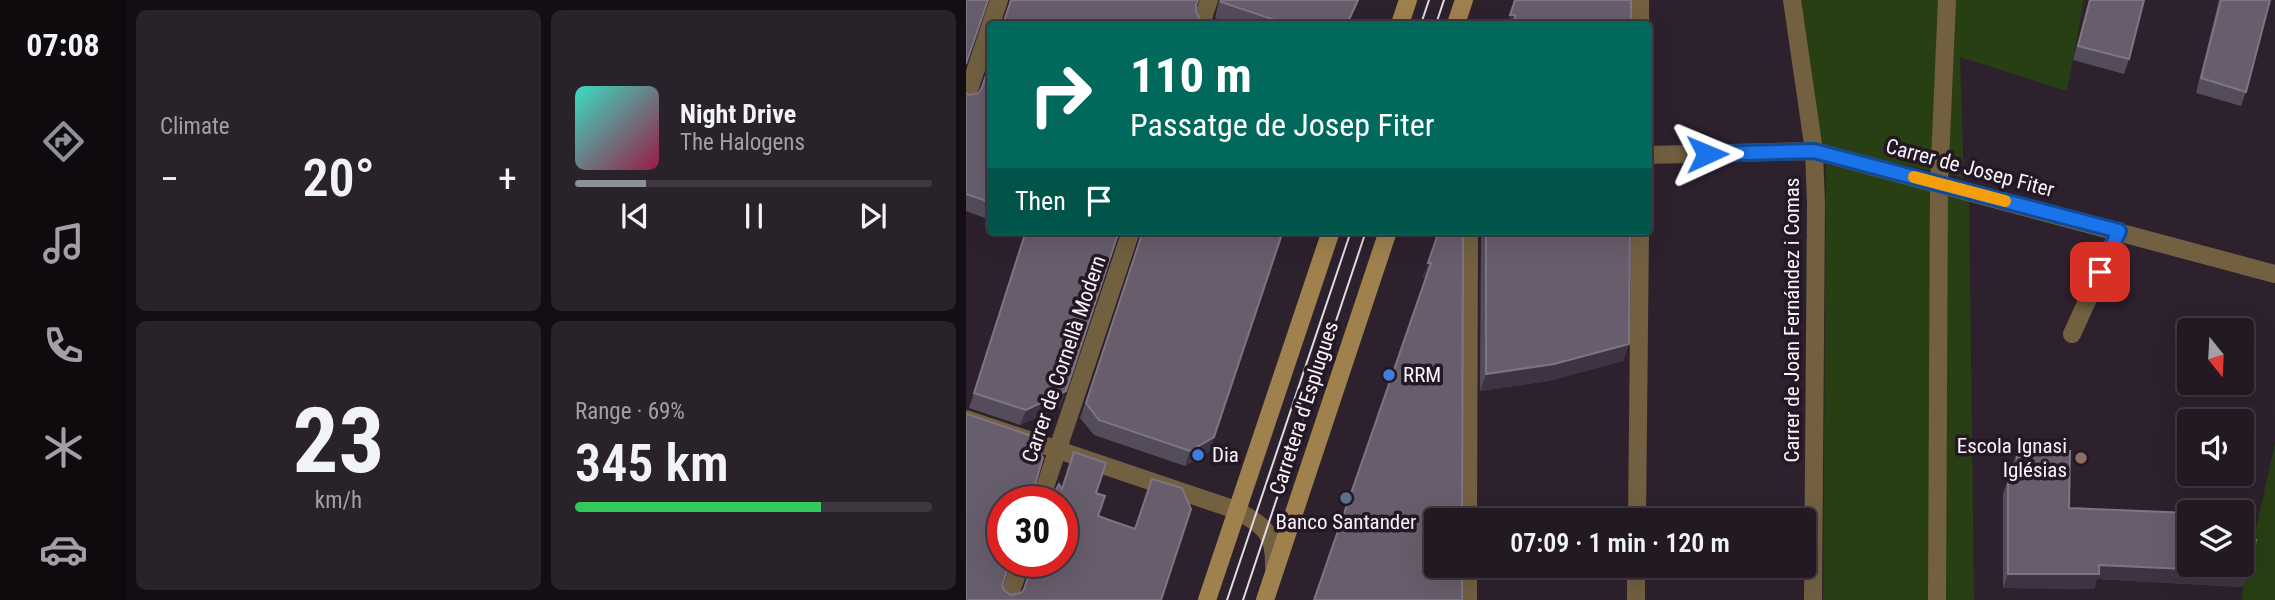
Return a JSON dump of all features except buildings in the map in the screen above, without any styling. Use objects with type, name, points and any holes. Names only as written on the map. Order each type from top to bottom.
[{"type":"street","points":[[992,21],[999,0]]},
{"type":"street","points":[[1201,21],[1209,0]]},
{"type":"street","points":[[1401,21],[1408,0]]},
{"type":"street","points":[[1457,21],[1464,0]]},
{"type":"street","points":[[1640,0],[1640,21]]},
{"type":"street","name":"Carrer de Joan Fernández i Comas","points":[[1792,0],[1814,151],[1816,203],[1812,600]]},
{"type":"street","points":[[1937,600],[1939,184],[1947,0]]},
{"type":"street","points":[[966,99],[987,36]]},
{"type":"street","name":"Carrer de Josep Fiter","points":[[1652,155],[1814,151],[2275,274]]},
{"type":"street","points":[[2072,334],[2119,231]]},
{"type":"street","name":"Carrer de Cornellà Modern","points":[[1045,486],[1130,235]]},
{"type":"street","name":"Carretera d'Esplugues","points":[[1207,600],[1330,235]]},
{"type":"street","name":"Carretera d'Esplugues","points":[[1265,600],[1387,235]]},
{"type":"street","points":[[1468,508],[1469,235]]},
{"type":"street","points":[[1637,508],[1640,235]]},
{"type":"street","points":[[966,419],[1236,510],[1261,525],[1270,537],[1275,548],[1274,572]]},
{"type":"street","points":[[1008,600],[1016,577]]},
{"type":"street","points":[[1468,578],[1468,600]]},
{"type":"street","points":[[1636,578],[1636,600]]},
{"type":"green space","points":[[1796,0],[2084,0],[2067,91],[1960,57],[1964,178],[1813,145]]},
{"type":"green space","points":[[1826,165],[1969,192],[1974,600],[1823,600]]},
{"type":"green space","points":[[2275,443],[2275,600],[2242,600],[2245,577],[2254,577],[2254,538]]},
{"type":"tram line","points":[[1422,21],[1429,0]]},
{"type":"tram line","points":[[1437,21],[1444,0]]},
{"type":"tram line","points":[[1227,600],[1350,235]]},
{"type":"tram line","points":[[1243,600],[1365,235]]},
{"type":"slow traffic","points":[[1914,177],[2005,201]]},
{"type":"place","name":"RRM","points":[[1389,375]]},
{"type":"place","name":"Dia","points":[[1198,455]]},
{"type":"place","name":"Escola Ignasi Iglésias","points":[[2081,458]]},
{"type":"place","name":"Banco Santander","points":[[1346,498]]},
{"type":"route","points":[[1707,154],[1814,151],[2119,231],[2100,272]]}]
